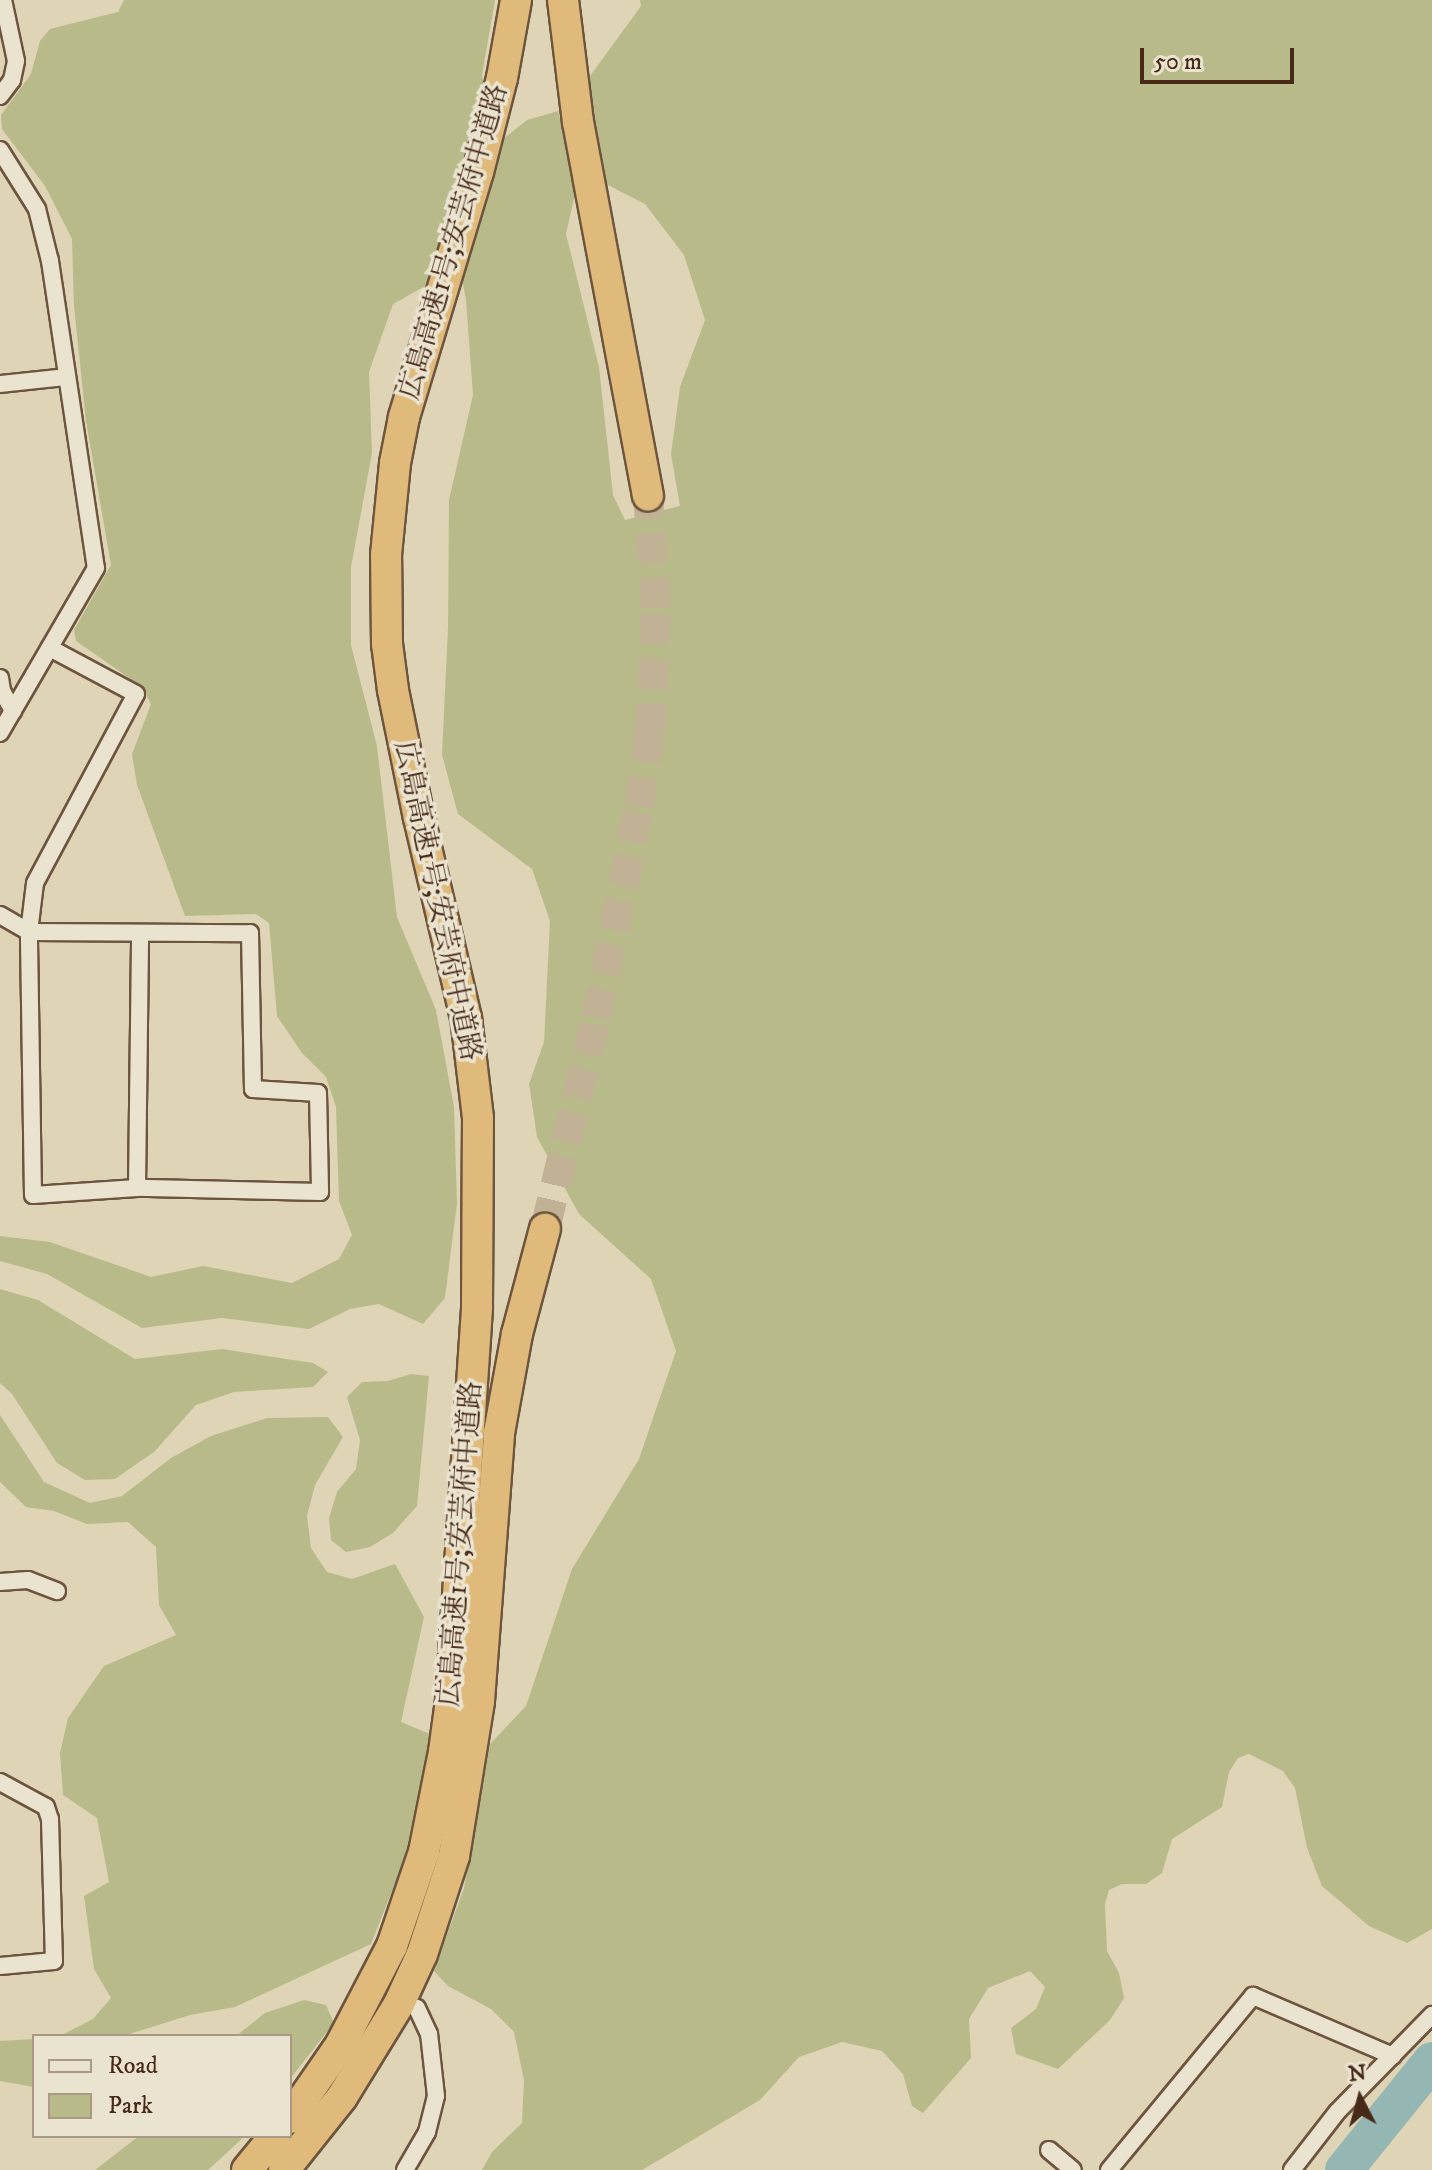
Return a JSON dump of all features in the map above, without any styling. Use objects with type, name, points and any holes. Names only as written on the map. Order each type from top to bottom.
[{"type":"highway","name":"広島高速1号;安芸府中道路","points":[[284,2170],[372,2052],[399,2004],[440,1906],[465,1804],[465,1700],[477,1307],[478,1118],[466,1018],[402,741],[387,644],[386,555],[395,463],[432,315],[478,172],[516,0]]},
{"type":"highway","points":[[563,0],[591,195],[648,495]]},
{"type":"highway","name":"広島高速1号;安芸府中道路","points":[[292,2115],[341,2044],[375,1982],[409,1900],[465,1700],[499,1433],[517,1334],[545,1229]]},
{"type":"highway","points":[[247,2170],[273,2138]]},
{"type":"street","points":[[0,96],[12,80],[16,61],[7,40],[3,0]]},
{"type":"street","points":[[0,150],[37,209],[50,261],[96,568],[0,733]]},
{"type":"street","points":[[0,384],[67,377]]},
{"type":"street","points":[[0,915],[29,932],[250,933],[253,1089],[318,1093],[320,1192],[137,1188],[33,1195],[29,932],[35,883],[136,694],[50,648]]},
{"type":"street","points":[[0,678],[2,691],[13,711]]},
{"type":"street","points":[[137,1188],[140,933]]},
{"type":"street","points":[[0,1582],[28,1580],[57,1591]]},
{"type":"street","points":[[0,1782],[46,1807],[50,1819],[54,1961],[0,1966]]},
{"type":"street","points":[[1109,2170],[1253,1996],[1393,2056]]},
{"type":"street","points":[[405,2170],[427,2132],[436,2096],[429,2034],[417,2008]]},
{"type":"street","points":[[1292,2170],[1337,2112],[1432,2015]]},
{"type":"street","points":[[1049,2150],[1073,2170]]},
{"type":"green space","points":[[124,0],[495,0],[482,75],[487,102],[436,280],[393,304],[369,372],[372,453],[351,567],[351,645],[377,746],[397,917],[436,1010],[454,1107],[457,1203],[445,1298],[423,1324],[379,1304],[350,1309],[309,1329],[222,1318],[142,1328],[47,1274],[0,1261],[0,1236],[50,1242],[151,1277],[203,1266],[292,1283],[339,1259],[352,1235],[339,1201],[336,1107],[326,1077],[302,1053],[277,1016],[269,923],[256,914],[185,916],[137,785],[132,754],[151,704],[142,687],[76,641],[74,630],[111,565],[86,421],[74,306],[72,239],[45,186],[2,129],[1,115],[31,74],[40,41],[50,29],[118,12]]},
{"type":"green space","points":[[640,0],[1432,0],[1432,1929],[1407,1943],[1369,1926],[1322,1886],[1307,1848],[1295,1788],[1283,1771],[1249,1754],[1238,1758],[1229,1772],[1222,1807],[1172,1839],[1162,1873],[1146,1884],[1122,1884],[1109,1890],[1105,1904],[1107,1951],[1119,1973],[1124,1998],[1110,2020],[1058,2069],[1016,2054],[1011,2028],[1036,2009],[1045,1987],[1030,1971],[988,1988],[969,2019],[971,2058],[923,2113],[912,2106],[903,2074],[882,2051],[842,2042],[799,2057],[760,2100],[642,2170],[482,2170],[492,2152],[522,2123],[524,2080],[514,2032],[491,2009],[448,1986],[434,1971],[464,1888],[490,1744],[526,1706],[572,1569],[639,1459],[676,1351],[651,1279],[579,1214],[537,1137],[529,1084],[544,1042],[550,921],[532,869],[458,814],[442,755],[448,628],[449,500],[473,395],[466,300],[460,268],[497,144],[527,120],[558,111],[577,185],[566,234],[599,367],[613,495],[625,520],[680,506],[671,454],[680,387],[705,320],[684,255],[645,204],[600,181],[585,83],[641,6]]},
{"type":"green space","points":[[0,1289],[38,1300],[135,1359],[222,1349],[313,1363],[328,1372],[313,1387],[234,1392],[196,1405],[154,1452],[115,1479],[85,1480],[57,1463],[12,1394],[0,1383]]},
{"type":"green space","points":[[411,1374],[429,1376],[417,1506],[393,1533],[370,1547],[346,1552],[331,1540],[329,1518],[337,1492],[356,1469],[360,1440],[347,1397],[362,1382],[388,1381]]},
{"type":"green space","points":[[0,1415],[44,1482],[90,1503],[122,1496],[171,1458],[211,1436],[267,1418],[328,1417],[343,1437],[315,1485],[307,1516],[311,1548],[327,1572],[352,1579],[395,1564],[424,1617],[401,1722],[430,1734],[403,1863],[371,1944],[235,2007],[190,2015],[129,2034],[64,2034],[93,2019],[111,1998],[94,1969],[84,1896],[109,1882],[97,1818],[63,1795],[60,1753],[68,1718],[104,1666],[176,1635],[159,1605],[156,1547],[128,1522],[87,1524],[54,1511],[26,1507],[0,1482]]},
{"type":"green space","points":[[304,2000],[326,2005],[334,2023],[292,2076],[292,2034],[239,2034],[265,2013]]},
{"type":"green space","points":[[32,2039],[32,2087],[0,2081],[0,2041]]},
{"type":"green space","points":[[136,2138],[243,2138],[208,2170],[95,2170]]},
{"type":"waterway","points":[[1344,2170],[1432,2061]]},
{"type":"tunnel","points":[[545,1229],[596,1018],[639,807],[650,734],[656,608],[648,495]]}]
